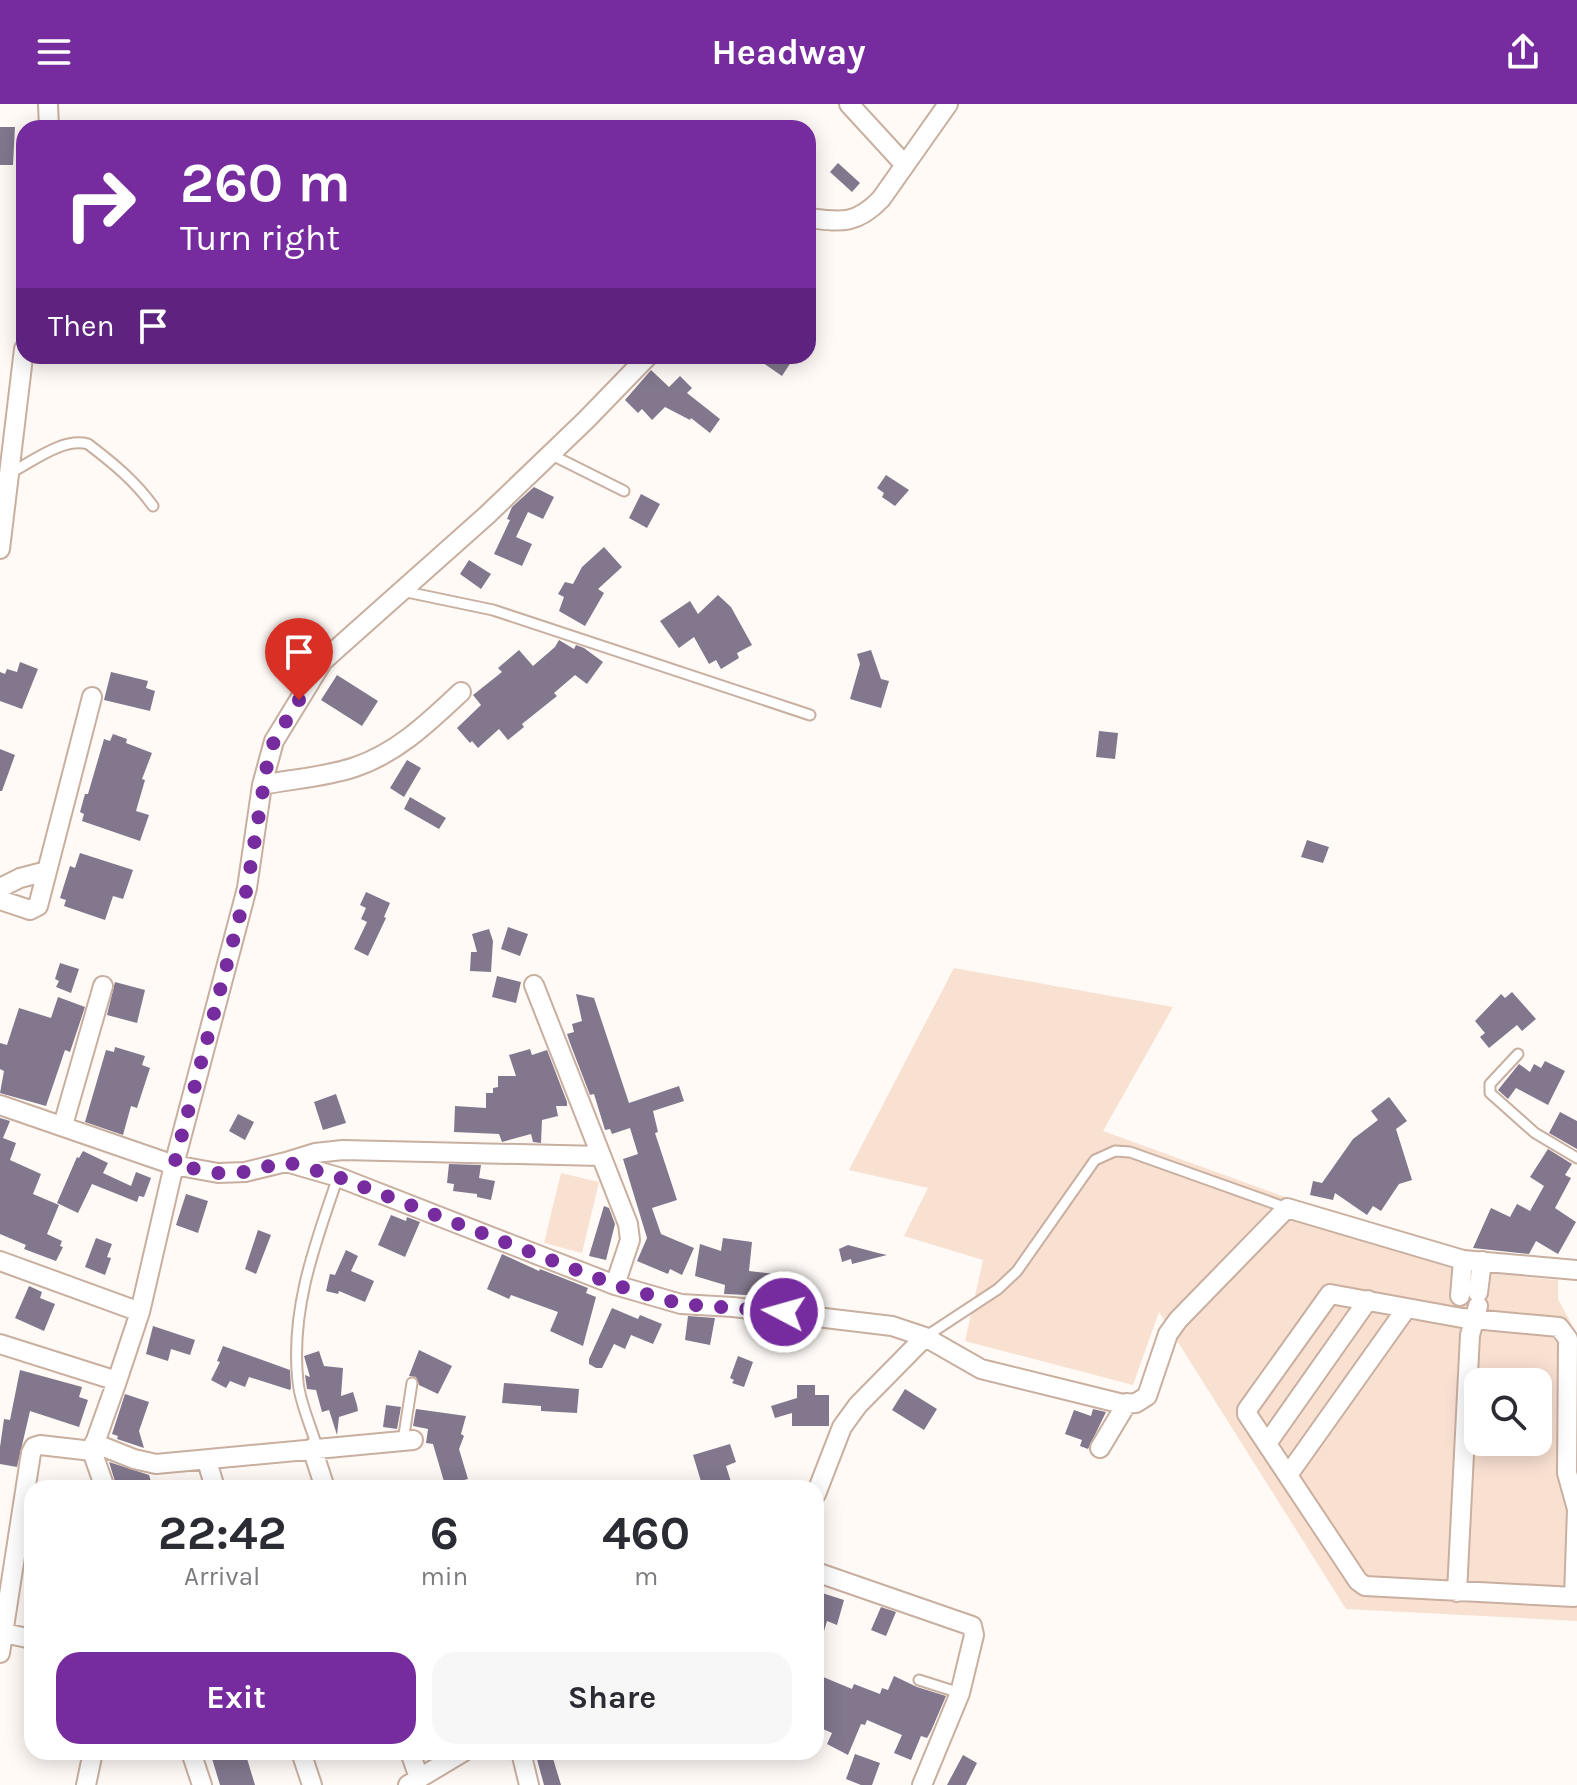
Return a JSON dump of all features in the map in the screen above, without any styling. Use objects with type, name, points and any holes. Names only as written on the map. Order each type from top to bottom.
[{"type":"street","points":[[849,104],[905,165]]},
{"type":"street","points":[[816,219],[835,221],[860,218],[881,199],[948,104]]},
{"type":"street","points":[[0,549],[22,364]]},
{"type":"street","points":[[103,1480],[93,1447],[140,1312],[174,1165],[247,888],[262,785],[274,741],[323,661],[550,454],[640,364]]},
{"type":"street","points":[[262,785],[353,768],[378,758],[411,738],[461,692]]},
{"type":"street","points":[[0,900],[30,910],[38,906],[92,697]]},
{"type":"street","points":[[0,888],[20,878],[47,871]]},
{"type":"street","points":[[534,985],[628,1224],[630,1240],[615,1285]]},
{"type":"street","points":[[63,1125],[103,986]]},
{"type":"street","points":[[0,1105],[174,1165],[218,1173],[245,1172],[315,1153],[343,1150],[601,1156]]},
{"type":"street","points":[[286,1162],[338,1177],[615,1285],[681,1304],[733,1307],[892,1326],[925,1337],[981,1369],[1127,1403],[1136,1403],[1147,1396],[1168,1334],[1178,1320],[1287,1208],[1472,1261],[1577,1270]]},
{"type":"street","points":[[0,1261],[140,1312]]},
{"type":"street","points":[[1457,1592],[1472,1261]]},
{"type":"street","points":[[1334,1294],[1406,1309],[1469,1310],[1559,1327],[1568,1339],[1567,1473],[1577,1509],[1575,1594],[1571,1598],[1361,1585],[1268,1442],[1249,1418],[1247,1410],[1327,1297],[1334,1294]]},
{"type":"street","points":[[1268,1442],[1368,1300]]},
{"type":"street","points":[[1288,1475],[1406,1309]]},
{"type":"street","points":[[821,1480],[842,1427],[858,1405],[925,1337]]},
{"type":"street","points":[[0,1344],[117,1381]]},
{"type":"street","points":[[1100,1448],[1127,1403]]},
{"type":"street","points":[[27,1480],[31,1453],[34,1447],[40,1445],[93,1447],[156,1464],[408,1440]]},
{"type":"street","points":[[314,1447],[323,1480]]},
{"type":"street","points":[[207,1461],[213,1480]]},
{"type":"street","points":[[0,1653],[24,1500]]},
{"type":"street","points":[[824,1575],[972,1626],[974,1635],[960,1693],[922,1785]]},
{"type":"street","points":[[4,1633],[24,1637]]},
{"type":"street","points":[[86,1785],[91,1760]]},
{"type":"street","points":[[194,1760],[202,1785]]},
{"type":"street","points":[[304,1760],[312,1785]]},
{"type":"street","points":[[411,1760],[413,1782],[450,1760]]},
{"type":"street","points":[[523,1760],[529,1785]]},
{"type":"lane","points":[[7,474],[70,443],[82,442],[122,469],[153,506]]},
{"type":"lane","points":[[550,454],[624,491]]},
{"type":"lane","points":[[402,591],[493,610],[810,715]]},
{"type":"lane","points":[[1518,1054],[1490,1084],[1490,1093],[1535,1133],[1577,1158]]},
{"type":"lane","points":[[925,1337],[998,1289],[1017,1271],[1095,1160],[1105,1154],[1130,1152],[1287,1208]]},
{"type":"lane","points":[[314,1447],[298,1384],[300,1304],[309,1261],[338,1177]]},
{"type":"lane","points":[[408,1440],[412,1383]]},
{"type":"lane","points":[[919,1680],[960,1693]]},
{"type":"shaded area","points":[[954,968],[1173,1007],[1103,1131],[1288,1198],[1450,1247],[1528,1256],[1524,1277],[1558,1280],[1558,1299],[1577,1334],[1574,1467],[1577,1475],[1577,1621],[1346,1609],[1159,1312],[1133,1385],[965,1341],[983,1260],[904,1236],[928,1188],[849,1170]]},
{"type":"shaded area","points":[[561,1173],[599,1182],[582,1253],[544,1243]]},
{"type":"building","points":[[0,127],[15,127],[13,165],[0,165]]},
{"type":"building","points":[[838,163],[860,183],[852,192],[830,172]]},
{"type":"building","points":[[765,364],[790,364],[782,376]]},
{"type":"building","points":[[651,370],[669,387],[680,376],[692,388],[687,393],[720,419],[710,433],[691,418],[665,407],[652,420],[642,409],[638,413],[625,400]]},
{"type":"building","points":[[886,475],[909,490],[895,506],[882,497],[884,493],[877,488]]},
{"type":"building","points":[[534,487],[554,497],[543,519],[528,512],[516,537],[532,544],[522,566],[494,554],[510,520],[507,519],[512,507]]},
{"type":"building","points":[[641,494],[660,504],[647,528],[629,518]]},
{"type":"building","points":[[604,547],[622,567],[598,589],[604,593],[585,626],[559,611],[564,597],[558,594],[565,582],[573,584],[582,567]]},
{"type":"building","points":[[469,560],[491,574],[481,589],[460,574]]},
{"type":"building","points":[[718,595],[731,607],[752,645],[737,653],[739,658],[721,669],[716,660],[709,664],[694,637],[679,648],[660,621],[690,601],[698,614]]},
{"type":"building","points":[[559,640],[574,649],[576,645],[584,648],[603,662],[587,684],[575,675],[554,693],[557,696],[522,724],[524,727],[508,740],[499,729],[478,748],[472,741],[470,743],[457,728],[481,705],[473,695],[502,672],[498,668],[519,650],[533,666]]},
{"type":"building","points":[[871,650],[881,679],[889,681],[881,708],[850,699],[860,664],[857,654]]},
{"type":"building","points":[[20,662],[38,669],[22,709],[0,701],[0,672],[5,674],[7,669],[17,672]]},
{"type":"building","points":[[111,672],[148,681],[146,688],[155,691],[150,711],[104,700]]},
{"type":"building","points":[[337,675],[378,701],[362,726],[321,700]]},
{"type":"building","points":[[1099,731],[1118,733],[1115,759],[1096,757]]},
{"type":"building","points":[[113,734],[152,753],[142,779],[145,780],[136,811],[149,815],[140,841],[82,821],[84,814],[80,812],[104,739],[110,741]]},
{"type":"building","points":[[0,749],[15,755],[2,791],[0,791]]},
{"type":"building","points":[[407,760],[421,768],[404,797],[390,788]]},
{"type":"building","points":[[410,797],[446,818],[439,829],[404,809]]},
{"type":"building","points":[[1307,840],[1329,847],[1323,863],[1301,857]]},
{"type":"building","points":[[80,853],[133,870],[123,899],[113,896],[105,920],[64,906],[66,900],[60,898],[70,866],[75,868]]},
{"type":"building","points":[[366,892],[390,903],[368,956],[354,949],[367,922],[361,919],[366,908],[360,905]]},
{"type":"building","points":[[508,927],[528,934],[520,956],[501,949]]},
{"type":"building","points":[[489,929],[493,941],[491,972],[470,971],[471,952],[477,952],[472,934]]},
{"type":"building","points":[[60,963],[79,969],[71,993],[56,987]]},
{"type":"building","points":[[497,976],[521,982],[516,1003],[492,997]]},
{"type":"building","points":[[115,982],[145,990],[137,1023],[107,1015]]},
{"type":"building","points":[[1512,992],[1536,1019],[1522,1031],[1517,1025],[1489,1048],[1480,1037],[1485,1033],[1475,1021],[1501,994],[1505,998]]},
{"type":"building","points":[[576,994],[594,998],[629,1103],[679,1086],[684,1101],[653,1111],[658,1132],[655,1133],[677,1200],[652,1208],[661,1234],[694,1248],[682,1275],[670,1269],[668,1274],[637,1261],[647,1238],[623,1159],[638,1154],[630,1128],[612,1134],[610,1129],[605,1130],[594,1094],[590,1095],[567,1034],[574,1032],[572,1024],[582,1021]]},
{"type":"building","points":[[58,997],[85,1007],[70,1052],[65,1050],[46,1106],[0,1093],[4,1071],[0,1069],[0,1043],[7,1045],[19,1008],[51,1018]]},
{"type":"building","points":[[115,1047],[145,1056],[142,1065],[150,1068],[137,1108],[131,1106],[123,1135],[85,1122],[106,1050],[114,1052]]},
{"type":"building","points":[[530,1049],[532,1055],[547,1050],[567,1102],[567,1106],[556,1106],[558,1116],[542,1120],[541,1143],[533,1142],[531,1134],[502,1142],[499,1134],[454,1132],[455,1106],[486,1108],[486,1093],[493,1093],[493,1088],[498,1087],[498,1076],[516,1076],[509,1055]]},
{"type":"building","points":[[1545,1061],[1565,1071],[1548,1105],[1516,1088],[1508,1099],[1498,1090],[1519,1064],[1530,1072],[1534,1064],[1541,1068]]},
{"type":"building","points":[[336,1094],[346,1123],[323,1130],[314,1102]]},
{"type":"building","points":[[1389,1097],[1407,1121],[1396,1129],[1412,1180],[1399,1184],[1381,1211],[1373,1206],[1367,1215],[1335,1193],[1333,1200],[1310,1195],[1313,1181],[1322,1183],[1353,1139],[1378,1120],[1371,1111]]},
{"type":"building","points":[[1560,1112],[1577,1121],[1577,1149],[1549,1133]]},
{"type":"building","points":[[238,1114],[254,1122],[245,1140],[229,1131]]},
{"type":"building","points":[[0,1118],[10,1121],[3,1138],[16,1143],[10,1160],[41,1174],[33,1194],[59,1205],[47,1234],[62,1241],[60,1246],[63,1247],[56,1261],[24,1249],[26,1245],[0,1234]]},
{"type":"building","points":[[1548,1149],[1572,1164],[1565,1175],[1571,1178],[1555,1208],[1576,1222],[1558,1254],[1536,1241],[1529,1254],[1473,1248],[1491,1208],[1510,1217],[1517,1204],[1530,1211],[1544,1186],[1530,1177]]},
{"type":"building","points":[[83,1151],[108,1163],[103,1173],[131,1186],[136,1172],[151,1178],[144,1197],[139,1196],[137,1202],[92,1184],[78,1213],[57,1203],[77,1157]]},
{"type":"building","points":[[449,1164],[481,1165],[479,1178],[495,1181],[491,1200],[477,1197],[477,1194],[453,1191],[454,1184],[447,1183]]},
{"type":"building","points":[[186,1194],[208,1201],[198,1233],[176,1225]]},
{"type":"building","points":[[604,1206],[609,1208],[615,1224],[606,1260],[589,1256]]},
{"type":"building","points":[[391,1215],[420,1222],[405,1257],[378,1245]]},
{"type":"building","points":[[258,1230],[271,1235],[256,1274],[245,1269]]},
{"type":"building","points":[[96,1238],[112,1244],[105,1275],[85,1267]]},
{"type":"building","points":[[723,1238],[752,1242],[749,1271],[790,1276],[788,1300],[724,1294],[725,1285],[695,1276],[700,1244],[721,1251]]},
{"type":"building","points":[[848,1245],[887,1255],[852,1264],[851,1259],[842,1262],[839,1249]]},
{"type":"building","points":[[346,1250],[358,1256],[351,1271],[374,1281],[365,1302],[339,1291],[338,1294],[326,1291],[330,1274],[335,1275]]},
{"type":"building","points":[[502,1254],[588,1288],[586,1293],[596,1297],[583,1346],[550,1331],[558,1312],[511,1295],[509,1299],[487,1289]]},
{"type":"building","points":[[29,1286],[42,1292],[40,1298],[55,1304],[44,1331],[15,1318]]},
{"type":"building","points":[[612,1308],[638,1319],[640,1315],[662,1324],[653,1344],[631,1335],[625,1349],[614,1344],[602,1368],[596,1368],[589,1364],[589,1359]]},
{"type":"building","points":[[688,1316],[715,1318],[710,1345],[685,1340]]},
{"type":"building","points":[[153,1326],[195,1340],[190,1355],[171,1349],[168,1361],[146,1354]]},
{"type":"building","points":[[223,1346],[290,1370],[290,1390],[249,1377],[245,1387],[230,1381],[226,1388],[211,1380],[220,1362],[217,1361]]},
{"type":"building","points":[[419,1350],[452,1366],[438,1394],[419,1385],[416,1377],[409,1376]]},
{"type":"building","points":[[319,1351],[324,1366],[343,1368],[341,1396],[353,1392],[357,1405],[358,1411],[339,1417],[337,1435],[329,1410],[322,1412],[316,1390],[307,1389],[305,1375],[310,1377],[304,1356]]},
{"type":"building","points":[[738,1356],[753,1362],[744,1387],[732,1383],[734,1380],[730,1378]]},
{"type":"building","points":[[20,1370],[82,1387],[79,1397],[88,1400],[79,1427],[30,1411],[17,1467],[0,1464],[0,1447],[4,1419],[10,1420]]},
{"type":"building","points":[[504,1383],[579,1389],[577,1413],[541,1411],[541,1406],[502,1403]]},
{"type":"building","points":[[797,1385],[815,1385],[815,1395],[829,1395],[829,1426],[792,1426],[792,1413],[775,1418],[771,1406],[797,1398]]},
{"type":"building","points":[[905,1389],[937,1409],[924,1430],[892,1410]]},
{"type":"building","points":[[125,1394],[149,1402],[139,1431],[144,1448],[117,1439],[118,1436],[112,1434]]},
{"type":"building","points":[[386,1405],[401,1407],[397,1429],[383,1427]]},
{"type":"building","points":[[416,1409],[466,1416],[459,1449],[468,1479],[444,1480],[433,1444],[426,1443],[428,1429],[413,1426]]},
{"type":"building","points":[[1093,1409],[1106,1412],[1088,1449],[1080,1446],[1082,1440],[1065,1434],[1074,1410],[1091,1416]]},
{"type":"building","points":[[730,1444],[736,1462],[726,1466],[730,1480],[701,1480],[693,1455]]},
{"type":"building","points":[[109,1462],[149,1475],[151,1480],[115,1480]]},
{"type":"building","points":[[824,1594],[844,1600],[837,1625],[827,1621],[824,1631]]},
{"type":"building","points":[[881,1607],[896,1612],[886,1636],[871,1630]]},
{"type":"building","points":[[894,1676],[946,1696],[931,1731],[927,1738],[921,1736],[911,1760],[894,1753],[902,1735],[867,1720],[865,1725],[861,1724],[848,1755],[827,1744],[832,1733],[824,1730],[824,1677],[852,1689],[854,1684],[880,1694],[882,1688],[888,1690]]},
{"type":"building","points":[[855,1754],[880,1763],[872,1785],[861,1785],[846,1779]]},
{"type":"building","points":[[963,1755],[977,1763],[966,1785],[947,1785]]},
{"type":"building","points":[[212,1760],[247,1760],[255,1785],[220,1785]]},
{"type":"building","points":[[537,1760],[553,1760],[561,1785],[544,1785]]},
{"type":"route","points":[[299,700],[274,741],[267,765],[247,888],[174,1165],[218,1173],[245,1172],[286,1162],[338,1177],[615,1285],[681,1304],[784,1312]]}]
